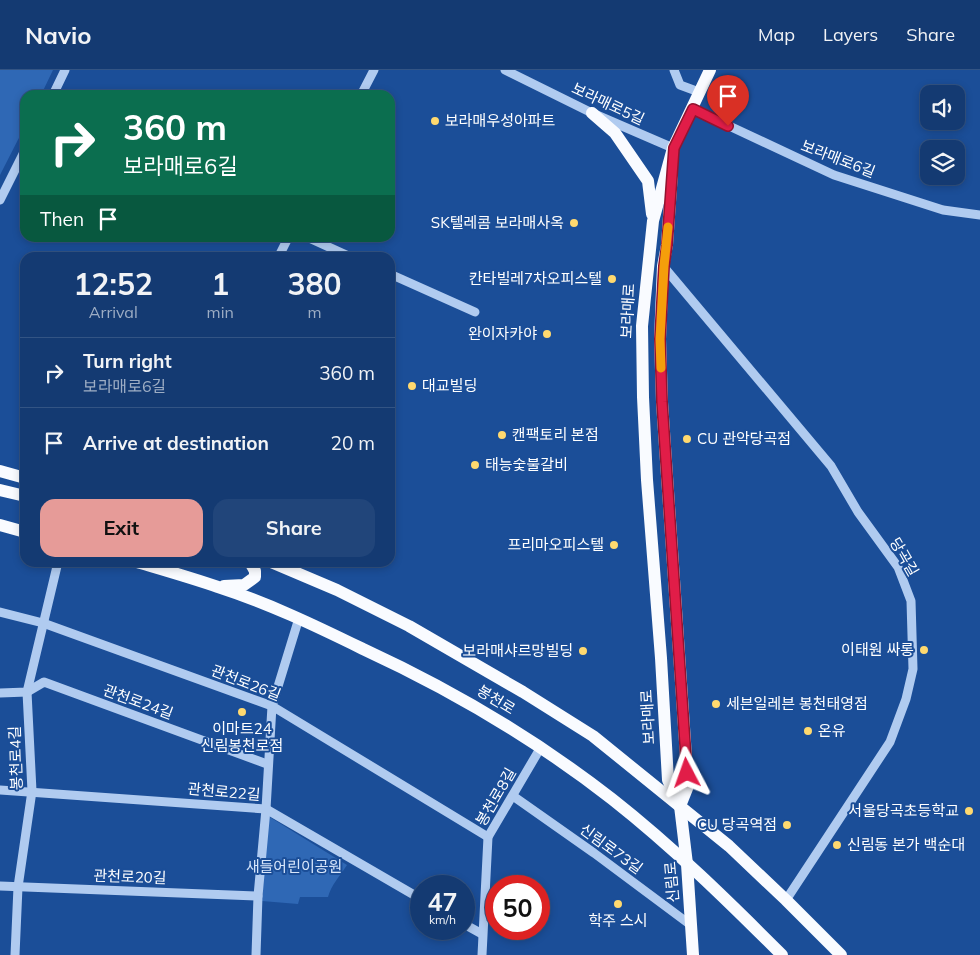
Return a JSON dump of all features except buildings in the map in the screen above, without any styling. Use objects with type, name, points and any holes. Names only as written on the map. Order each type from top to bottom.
[{"type":"main road","name":"보라매로","points":[[680,806],[668,780],[661,658],[650,530],[643,397],[642,326],[653,221],[674,148],[710,70]]},
{"type":"main road","points":[[592,113],[615,133],[648,181],[653,221]]},
{"type":"main road","name":"보라매로","points":[[674,148],[660,339],[662,402],[688,786],[680,806]]},
{"type":"main road","points":[[0,471],[20,477]]},
{"type":"main road","points":[[0,490],[20,495]]},
{"type":"main road","points":[[0,525],[20,531]]},
{"type":"main road","name":"봉천로","points":[[154,567],[219,587],[299,618],[420,675],[484,711],[541,747],[613,800],[687,864],[782,955]]},
{"type":"main road","points":[[219,587],[244,585],[251,581],[255,577],[253,567]]},
{"type":"main road","name":"봉천로","points":[[283,567],[337,590],[409,626],[523,692],[592,736],[729,846],[841,955]]},
{"type":"main road","name":"신림로","points":[[680,806],[687,864],[693,955]]},
{"type":"street","points":[[55,90],[65,70]]},
{"type":"street","points":[[364,90],[374,70]]},
{"type":"street","name":"보라매로5길","points":[[504,70],[592,113],[674,148]]},
{"type":"street","points":[[674,70],[680,85],[699,92]]},
{"type":"street","name":"보라매로6길","points":[[693,109],[834,175],[943,210],[980,215]]},
{"type":"street","points":[[0,200],[20,160]]},
{"type":"street","points":[[318,242],[340,252]]},
{"type":"street","name":"당곡길","points":[[664,266],[831,466],[858,512],[898,567],[911,601],[913,669],[906,699],[890,742],[786,900]]},
{"type":"street","points":[[395,276],[475,312]]},
{"type":"street","name":"봉천로4길","points":[[15,955],[18,887],[32,792],[27,692],[57,567]]},
{"type":"street","name":"관천로26길","points":[[0,612],[43,623],[272,706],[488,837]]},
{"type":"street","points":[[256,955],[258,896],[266,809],[267,764],[272,706],[299,618]]},
{"type":"street","name":"관천로24길","points":[[0,693],[27,692],[44,682],[267,764]]},
{"type":"street","name":"봉천로8길","points":[[482,955],[488,837],[541,747]]},
{"type":"street","name":"관천로22길","points":[[0,790],[266,809],[410,893]]},
{"type":"street","name":"신림로73길","points":[[513,796],[692,926]]},
{"type":"street","name":"관천로20길","points":[[0,886],[258,896]]},
{"type":"street","points":[[475,930],[482,934]]},
{"type":"green space","points":[[0,70],[53,70],[43,90],[20,90],[20,136],[0,175]]},
{"type":"green space","name":"새들어린이공원","points":[[268,816],[347,865],[333,885],[328,897],[300,897],[298,904],[262,901]]},
{"type":"slow traffic","points":[[661,368],[660,339],[668,227]]},
{"type":"place","name":"보라매우성아파트","points":[[435,121]]},
{"type":"place","name":"SK텔레콤 보라매사옥","points":[[574,223]]},
{"type":"place","name":"칸타빌레7차오피스텔","points":[[612,279]]},
{"type":"place","name":"완이자카야","points":[[547,334]]},
{"type":"place","name":"대교빌딩","points":[[412,386]]},
{"type":"place","name":"캔팩토리 본점","points":[[502,435]]},
{"type":"place","name":"CU 관악당곡점","points":[[687,439]]},
{"type":"place","name":"태능숯불갈비","points":[[475,465]]},
{"type":"place","name":"프리마오피스텔","points":[[614,545]]},
{"type":"place","name":"이태원 싸롱","points":[[924,650]]},
{"type":"place","name":"보라매샤르망빌딩","points":[[583,651]]},
{"type":"place","name":"세븐일레븐 봉천태영점","points":[[716,704]]},
{"type":"place","name":"이마트24 신림봉천로점","points":[[242,712]]},
{"type":"place","name":"온유","points":[[808,731]]},
{"type":"place","name":"서울당곡초등학교","points":[[969,811]]},
{"type":"place","name":"CU 당곡역점","points":[[787,825]]},
{"type":"place","name":"신림동 본가 백순대","points":[[837,845]]},
{"type":"place","name":"학주 스시","points":[[618,904]]},
{"type":"route","points":[[687,773],[662,402],[660,339],[664,266],[674,148],[693,109],[728,126]]}]
